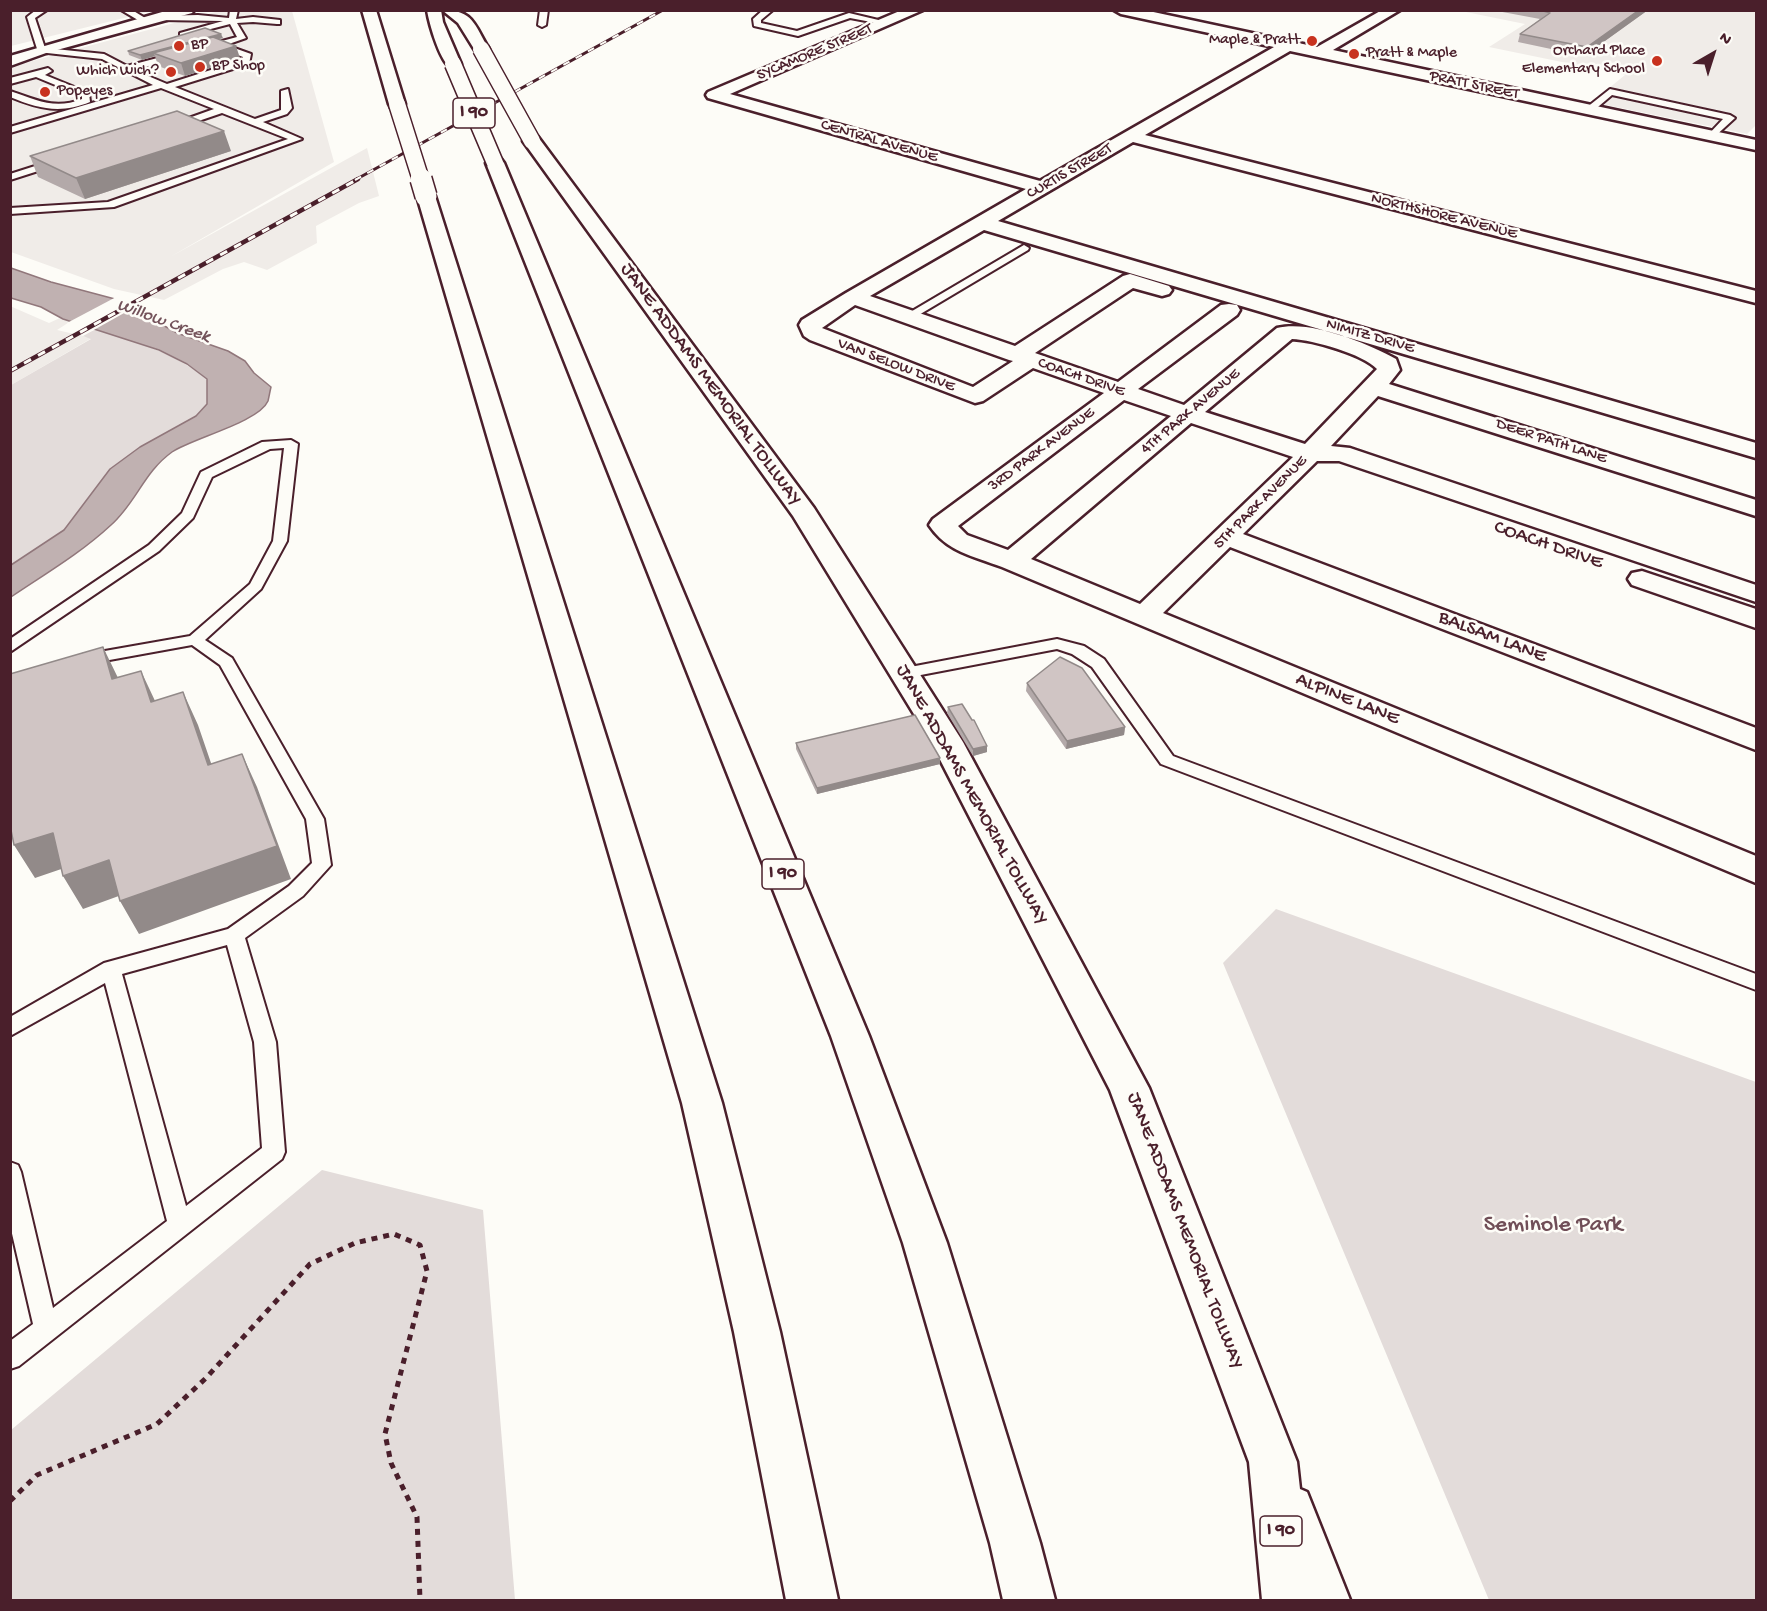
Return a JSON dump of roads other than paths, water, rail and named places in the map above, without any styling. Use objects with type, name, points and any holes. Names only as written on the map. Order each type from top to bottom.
[{"type":"main road","points":[[10,61],[41,50],[187,10]]},
{"type":"main road","points":[[369,10],[702,1103],[757,1332],[812,1600]]},
{"type":"main road","name":"I 90","points":[[434,10],[436,22],[453,64],[850,1036],[926,1243],[1015,1543],[1029,1600]]},
{"type":"main road","name":"JANE ADDAMS MEMORIAL TOLLWAY","points":[[449,10],[464,20],[532,141],[805,514],[947,742],[1129,1088],[1273,1462],[1288,1600]]},
{"type":"main road","name":"SYCAMORE STREET","points":[[714,95],[916,10]]},
{"type":"main road","name":"PRATT STREET","points":[[1121,10],[1756,145]]},
{"type":"main road","points":[[1317,53],[1393,10]]},
{"type":"main road","name":"CURTIS STREET","points":[[853,297],[1287,46]]},
{"type":"main road","points":[[10,54],[41,50]]},
{"type":"main road","name":"CENTRAL AVENUE","points":[[714,95],[1043,188]]},
{"type":"main road","name":"NORTHSHORE AVENUE","points":[[1132,137],[1756,297]]},
{"type":"main road","points":[[975,228],[1024,248]]},
{"type":"main road","name":"NIMITZ DRIVE","points":[[975,228],[1756,451]]},
{"type":"main road","name":"3RD PARK AVENUE","points":[[942,525],[1229,310],[1130,280],[1023,358]]},
{"type":"main road","name":"COACH DRIVE","points":[[853,297],[1187,414],[1310,454],[1341,453],[1756,594]]},
{"type":"main road","name":"VAN SELOW DRIVE","points":[[853,297],[811,323],[812,331],[975,396],[1023,358]]},
{"type":"main road","name":"4TH PARK AVENUE","points":[[1012,561],[1290,331],[1299,331],[1376,356],[1388,364],[1389,369],[1374,387]]},
{"type":"main road","name":"5TH PARK AVENUE","points":[[1144,616],[1227,537],[1374,387]]},
{"type":"main road","name":"DEER PATH LANE","points":[[1374,387],[1756,508]]},
{"type":"main road","name":"COACH DRIVE","points":[[1310,454],[1326,468],[1756,619]]},
{"type":"main road","name":"ALPINE LANE","points":[[942,525],[958,541],[1012,561],[1756,870]]},
{"type":"main road","name":"BALSAM LANE","points":[[1227,537],[1756,739]]},
{"type":"main road","points":[[1273,1462],[1324,1600]]},
{"type":"lane","points":[[43,10],[31,17],[41,50],[104,57],[120,53]]},
{"type":"lane","points":[[125,10],[153,20],[198,17],[232,21],[266,19],[278,22]]},
{"type":"lane","points":[[127,69],[242,38],[232,21],[234,10]]},
{"type":"lane","points":[[542,25],[544,10]]},
{"type":"lane","points":[[769,10],[757,19],[758,24],[788,32],[805,33],[849,15],[887,23]]},
{"type":"lane","points":[[173,38],[232,21]]},
{"type":"lane","points":[[85,38],[106,48],[104,57]]},
{"type":"lane","points":[[10,130],[246,62],[248,56],[213,45]]},
{"type":"lane","points":[[10,211],[110,206],[118,201],[297,139],[164,86],[104,57]]},
{"type":"lane","points":[[10,81],[48,71],[116,99]]},
{"type":"lane","points":[[10,94],[38,105],[64,102],[83,93],[36,74]]},
{"type":"lane","points":[[255,122],[284,112],[287,108],[285,91]]},
{"type":"lane","points":[[1589,110],[1611,92],[1730,118],[1712,136]]},
{"type":"lane","points":[[10,104],[46,120]]},
{"type":"lane","points":[[175,126],[224,109]]},
{"type":"lane","points":[[10,177],[64,160]]},
{"type":"lane","points":[[908,317],[1024,248]]},
{"type":"lane","points":[[10,647],[154,548],[188,514],[206,475],[267,445],[291,444],[280,541],[256,586],[195,640],[92,657],[62,666]]},
{"type":"lane","points":[[10,1028],[111,969],[234,935],[296,891],[322,865],[315,819],[226,662],[195,640]]},
{"type":"lane","points":[[905,673],[1057,644],[1078,650],[1098,663],[1167,760],[1756,982]]},
{"type":"lane","points":[[10,1357],[274,1152],[265,1042],[234,935]]},
{"type":"lane","points":[[111,969],[180,1225]]},
{"type":"lane","points":[[10,1172],[46,1329]]},
{"type":"railway","points":[[355,180],[663,10]]},
{"type":"railway","points":[[10,371],[358,179]]},
{"type":"place","name":"Maple & Pratt","points":[[1312,41]]},
{"type":"place","name":"BP","points":[[179,46]]},
{"type":"place","name":"Pratt & Maple","points":[[1354,54]]},
{"type":"place","name":"Orchard Place Elementary School","points":[[1657,61]]},
{"type":"place","name":"BP Shop","points":[[200,67]]},
{"type":"place","name":"Which Wich?","points":[[171,72]]},
{"type":"place","name":"Popeyes","points":[[45,92]]},
{"type":"water label","name":"Willow Creek","points":[[163,322]]},
{"type":"park label","name":"Seminole Park","points":[[1553,1226]]}]
